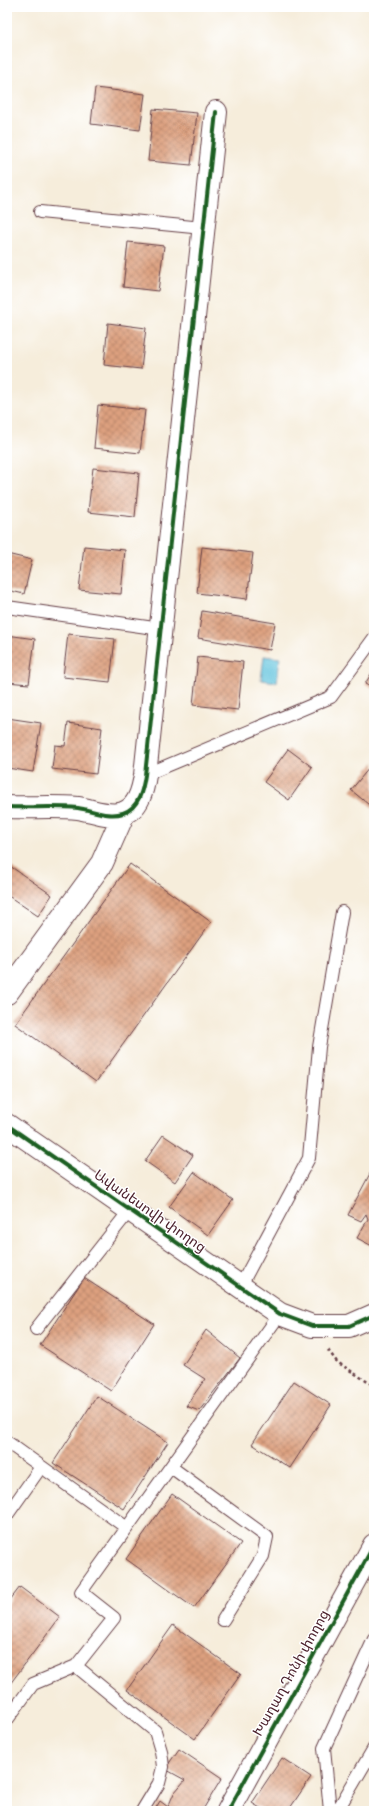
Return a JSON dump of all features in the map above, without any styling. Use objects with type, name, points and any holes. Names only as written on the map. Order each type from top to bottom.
[{"type":"street","points":[[7,993],[102,863],[124,813],[134,805],[142,794],[216,112]]},
{"type":"street","points":[[7,807],[78,808],[98,813],[124,813]]},
{"type":"street","name":"Ավանեսովի փողոց","points":[[7,1125],[280,1314],[312,1326],[349,1326],[374,1315]]},
{"type":"street","name":"Խաղաղ Դոնի փողոց","points":[[228,1811],[374,1545]]},
{"type":"lane","points":[[40,212],[203,228]]},
{"type":"lane","points":[[7,607],[161,629]]},
{"type":"lane","points":[[145,775],[331,697],[374,638]]},
{"type":"lane","points":[[240,1287],[309,1158],[319,1046],[342,912]]},
{"type":"lane","points":[[36,1329],[130,1210]]},
{"type":"lane","points":[[7,1720],[33,1684],[76,1666],[114,1618],[81,1592],[280,1314]]},
{"type":"lane","points":[[7,1442],[127,1528]]},
{"type":"lane","points":[[7,1515],[41,1467]]},
{"type":"lane","points":[[171,1467],[267,1536],[263,1556],[223,1620]]},
{"type":"lane","points":[[330,1811],[324,1748],[374,1639]]},
{"type":"lane","points":[[76,1666],[155,1731],[161,1751],[163,1767],[159,1783],[142,1811]]},
{"type":"lane","points":[[337,1811],[374,1748]]},
{"type":"path","points":[[337,1362],[374,1386]]},
{"type":"water","points":[[264,656],[280,658],[277,682],[261,680]]},
{"type":"building","points":[[95,88],[145,94],[140,130],[91,124]]},
{"type":"building","points":[[153,109],[197,113],[191,165],[148,161]]},
{"type":"building","points":[[128,242],[164,246],[158,291],[123,287]]},
{"type":"building","points":[[108,323],[146,328],[141,369],[104,365]]},
{"type":"building","points":[[98,405],[145,410],[140,453],[94,448]]},
{"type":"building","points":[[93,468],[139,473],[135,517],[88,512]]},
{"type":"building","points":[[84,546],[125,550],[121,594],[79,590]]},
{"type":"building","points":[[202,547],[253,553],[247,599],[197,593]]},
{"type":"building","points":[[7,554],[32,560],[24,594],[7,590]]},
{"type":"building","points":[[202,611],[275,623],[270,650],[198,638]]},
{"type":"building","points":[[68,634],[115,639],[110,682],[63,677]]},
{"type":"building","points":[[7,635],[35,639],[29,684],[7,682]]},
{"type":"building","points":[[198,657],[243,662],[238,710],[193,705]]},
{"type":"building","points":[[374,669],[374,689],[365,684]]},
{"type":"building","points":[[7,718],[41,723],[33,772],[7,768]]},
{"type":"building","points":[[68,723],[102,728],[96,774],[52,769],[55,745],[65,746]]},
{"type":"building","points":[[288,749],[312,767],[289,800],[264,782]]},
{"type":"building","points":[[374,762],[374,809],[351,790]]},
{"type":"building","points":[[7,864],[52,895],[38,916],[7,895]]},
{"type":"building","points":[[130,864],[211,922],[96,1082],[15,1024]]},
{"type":"building","points":[[163,1135],[193,1155],[175,1182],[145,1161]]},
{"type":"building","points":[[374,1166],[374,1247],[357,1238],[368,1219],[366,1214],[361,1221],[348,1215]]},
{"type":"building","points":[[194,1172],[233,1200],[208,1235],[169,1207]]},
{"type":"building","points":[[84,1278],[154,1324],[111,1391],[40,1345]]},
{"type":"building","points":[[206,1330],[240,1358],[199,1411],[186,1406],[205,1379],[183,1365]]},
{"type":"building","points":[[294,1381],[331,1405],[290,1468],[252,1444]]},
{"type":"building","points":[[97,1396],[168,1442],[124,1509],[53,1463]]},
{"type":"building","points":[[172,1494],[241,1543],[194,1608],[126,1559]]},
{"type":"building","points":[[20,1587],[60,1617],[7,1688],[7,1604]]},
{"type":"building","points":[[173,1625],[241,1674],[195,1739],[127,1690]]},
{"type":"building","points":[[179,1749],[222,1778],[202,1811],[154,1811],[160,1801],[168,1807],[174,1793],[185,1780],[165,1769]]},
{"type":"building","points":[[282,1758],[311,1777],[288,1811],[265,1811],[252,1803]]},
{"type":"cycle path","points":[[7,807],[69,807],[112,815],[123,813],[133,807],[143,786],[216,112]]},
{"type":"cycle path","points":[[7,1125],[280,1314],[312,1326],[349,1326],[374,1315]]},
{"type":"cycle path","points":[[228,1811],[374,1545]]}]
